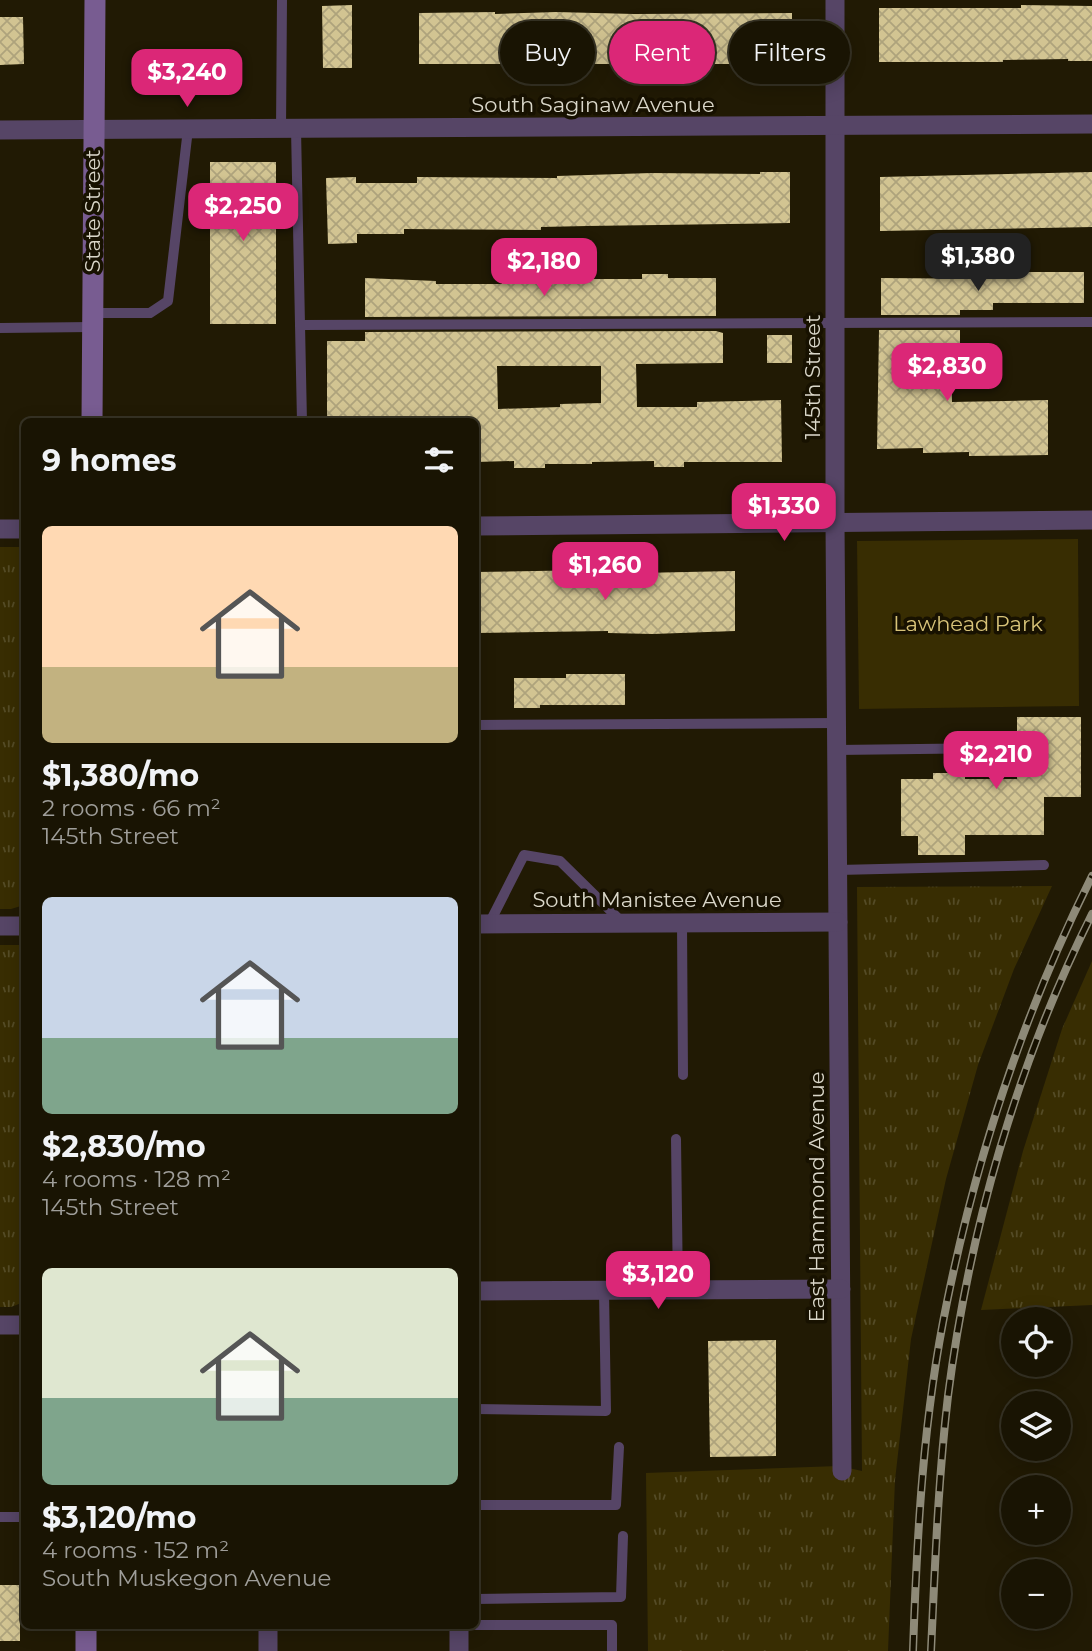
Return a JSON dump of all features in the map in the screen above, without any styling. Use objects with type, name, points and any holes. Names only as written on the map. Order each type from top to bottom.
[{"type":"street","name":"State Street","points":[[92,418],[94,0]]},
{"type":"street","name":"145th Street","points":[[835,0],[838,922]]},
{"type":"street","name":"South Saginaw Avenue","points":[[0,130],[1092,124]]},
{"type":"street","points":[[479,526],[1092,520]]},
{"type":"street","points":[[0,529],[21,529]]},
{"type":"street","name":"South Manistee Avenue","points":[[483,924],[838,922]]},
{"type":"street","name":"East Hammond Avenue","points":[[838,922],[842,1471]]},
{"type":"street","points":[[0,926],[21,926]]},
{"type":"street","points":[[479,1291],[841,1289]]},
{"type":"street","points":[[0,1325],[21,1325]]},
{"type":"street","points":[[86,1629],[86,1651]]},
{"type":"street","points":[[268,1629],[268,1651]]},
{"type":"street","points":[[459,1629],[459,1651]]},
{"type":"lane","points":[[282,0],[300,325],[302,418]]},
{"type":"lane","points":[[0,327],[150,313],[168,301],[188,129]]},
{"type":"lane","points":[[300,325],[1092,323]]},
{"type":"lane","points":[[479,725],[837,723]]},
{"type":"lane","points":[[837,750],[1000,748]]},
{"type":"lane","points":[[483,924],[524,855],[559,861],[623,923]]},
{"type":"lane","points":[[838,870],[1044,865]]},
{"type":"lane","points":[[682,923],[683,1075]]},
{"type":"lane","points":[[676,1139],[678,1291]]},
{"type":"lane","points":[[479,1409],[606,1411],[604,1291]]},
{"type":"lane","points":[[479,1505],[617,1505],[620,1447]]},
{"type":"lane","points":[[0,1517],[21,1517]]},
{"type":"lane","points":[[479,1600],[621,1597],[623,1535]]},
{"type":"lane","points":[[479,1625],[612,1625],[612,1651]]},
{"type":"green space","name":"Lawhead Park","points":[[1078,539],[1079,706],[859,709],[857,541]]},
{"type":"green space","points":[[0,547],[21,547],[21,906],[0,909]]},
{"type":"green space","points":[[1052,886],[1014,969],[978,1065],[946,1179],[911,1339],[895,1480],[888,1651],[648,1651],[646,1473],[839,1466],[862,1471],[857,887]]},
{"type":"green space","points":[[0,945],[21,945],[21,1303],[0,1307]]},
{"type":"green space","points":[[1092,961],[1092,1305],[981,1310],[1023,1151],[1062,1029]]},
{"type":"building","points":[[352,5],[352,68],[323,68],[322,6]]},
{"type":"building","points":[[1021,5],[1092,6],[1092,61],[1068,59],[879,62],[879,8],[1021,8]]},
{"type":"building","points":[[419,13],[792,13],[792,21],[729,21],[729,64],[715,64],[715,21],[609,21],[609,64],[595,64],[595,21],[500,21],[500,64],[419,64]]},
{"type":"building","points":[[0,17],[23,17],[24,64],[0,65]]},
{"type":"building","points":[[210,162],[276,162],[276,324],[210,324]]},
{"type":"building","points":[[790,172],[790,223],[541,227],[541,230],[404,229],[404,234],[357,234],[357,243],[328,244],[326,178],[356,177],[356,183],[417,183],[417,177],[557,178],[651,173]]},
{"type":"building","points":[[1092,172],[1092,227],[880,231],[880,177]]},
{"type":"building","points":[[1014,272],[1084,272],[1084,303],[993,303],[993,310],[960,310],[960,315],[881,315],[881,278],[1014,279]]},
{"type":"building","points":[[642,274],[668,274],[668,278],[716,278],[716,316],[365,317],[365,278],[436,281],[436,284],[502,284],[551,282],[551,279],[642,279]]},
{"type":"building","points":[[879,330],[960,330],[960,362],[951,362],[952,402],[1048,400],[1048,455],[969,456],[969,452],[923,453],[923,448],[877,449]]},
{"type":"building","points":[[365,332],[723,333],[723,363],[636,364],[637,407],[697,407],[697,402],[781,400],[782,462],[684,462],[684,467],[654,467],[654,461],[592,462],[545,464],[545,468],[514,468],[514,461],[479,462],[479,418],[327,418],[327,341],[365,341]],"holes":[[[497,366],[601,366],[601,403],[498,409]]]},
{"type":"building","points":[[767,335],[792,335],[792,363],[767,363]]},
{"type":"building","points":[[735,571],[735,631],[653,634],[608,631],[479,633],[479,572]]},
{"type":"building","points":[[566,674],[625,674],[625,705],[540,705],[540,708],[514,708],[514,678],[566,678]]},
{"type":"building","points":[[1017,717],[1081,717],[1081,797],[1044,797],[1044,835],[965,835],[965,855],[918,855],[918,836],[901,836],[901,779],[933,779],[933,773],[965,773],[965,779],[1017,779]]},
{"type":"building","points":[[776,1340],[776,1456],[710,1457],[708,1341]]},
{"type":"building","points":[[0,1585],[20,1585],[20,1641],[0,1641]]},
{"type":"railway","points":[[913,1651],[919,1519],[927,1432],[939,1345],[959,1247],[988,1138],[1006,1084],[1045,978],[1092,876]]},
{"type":"railway","points":[[931,1651],[937,1524],[948,1396],[969,1272],[983,1211],[1019,1089],[1065,971],[1092,914]]}]
